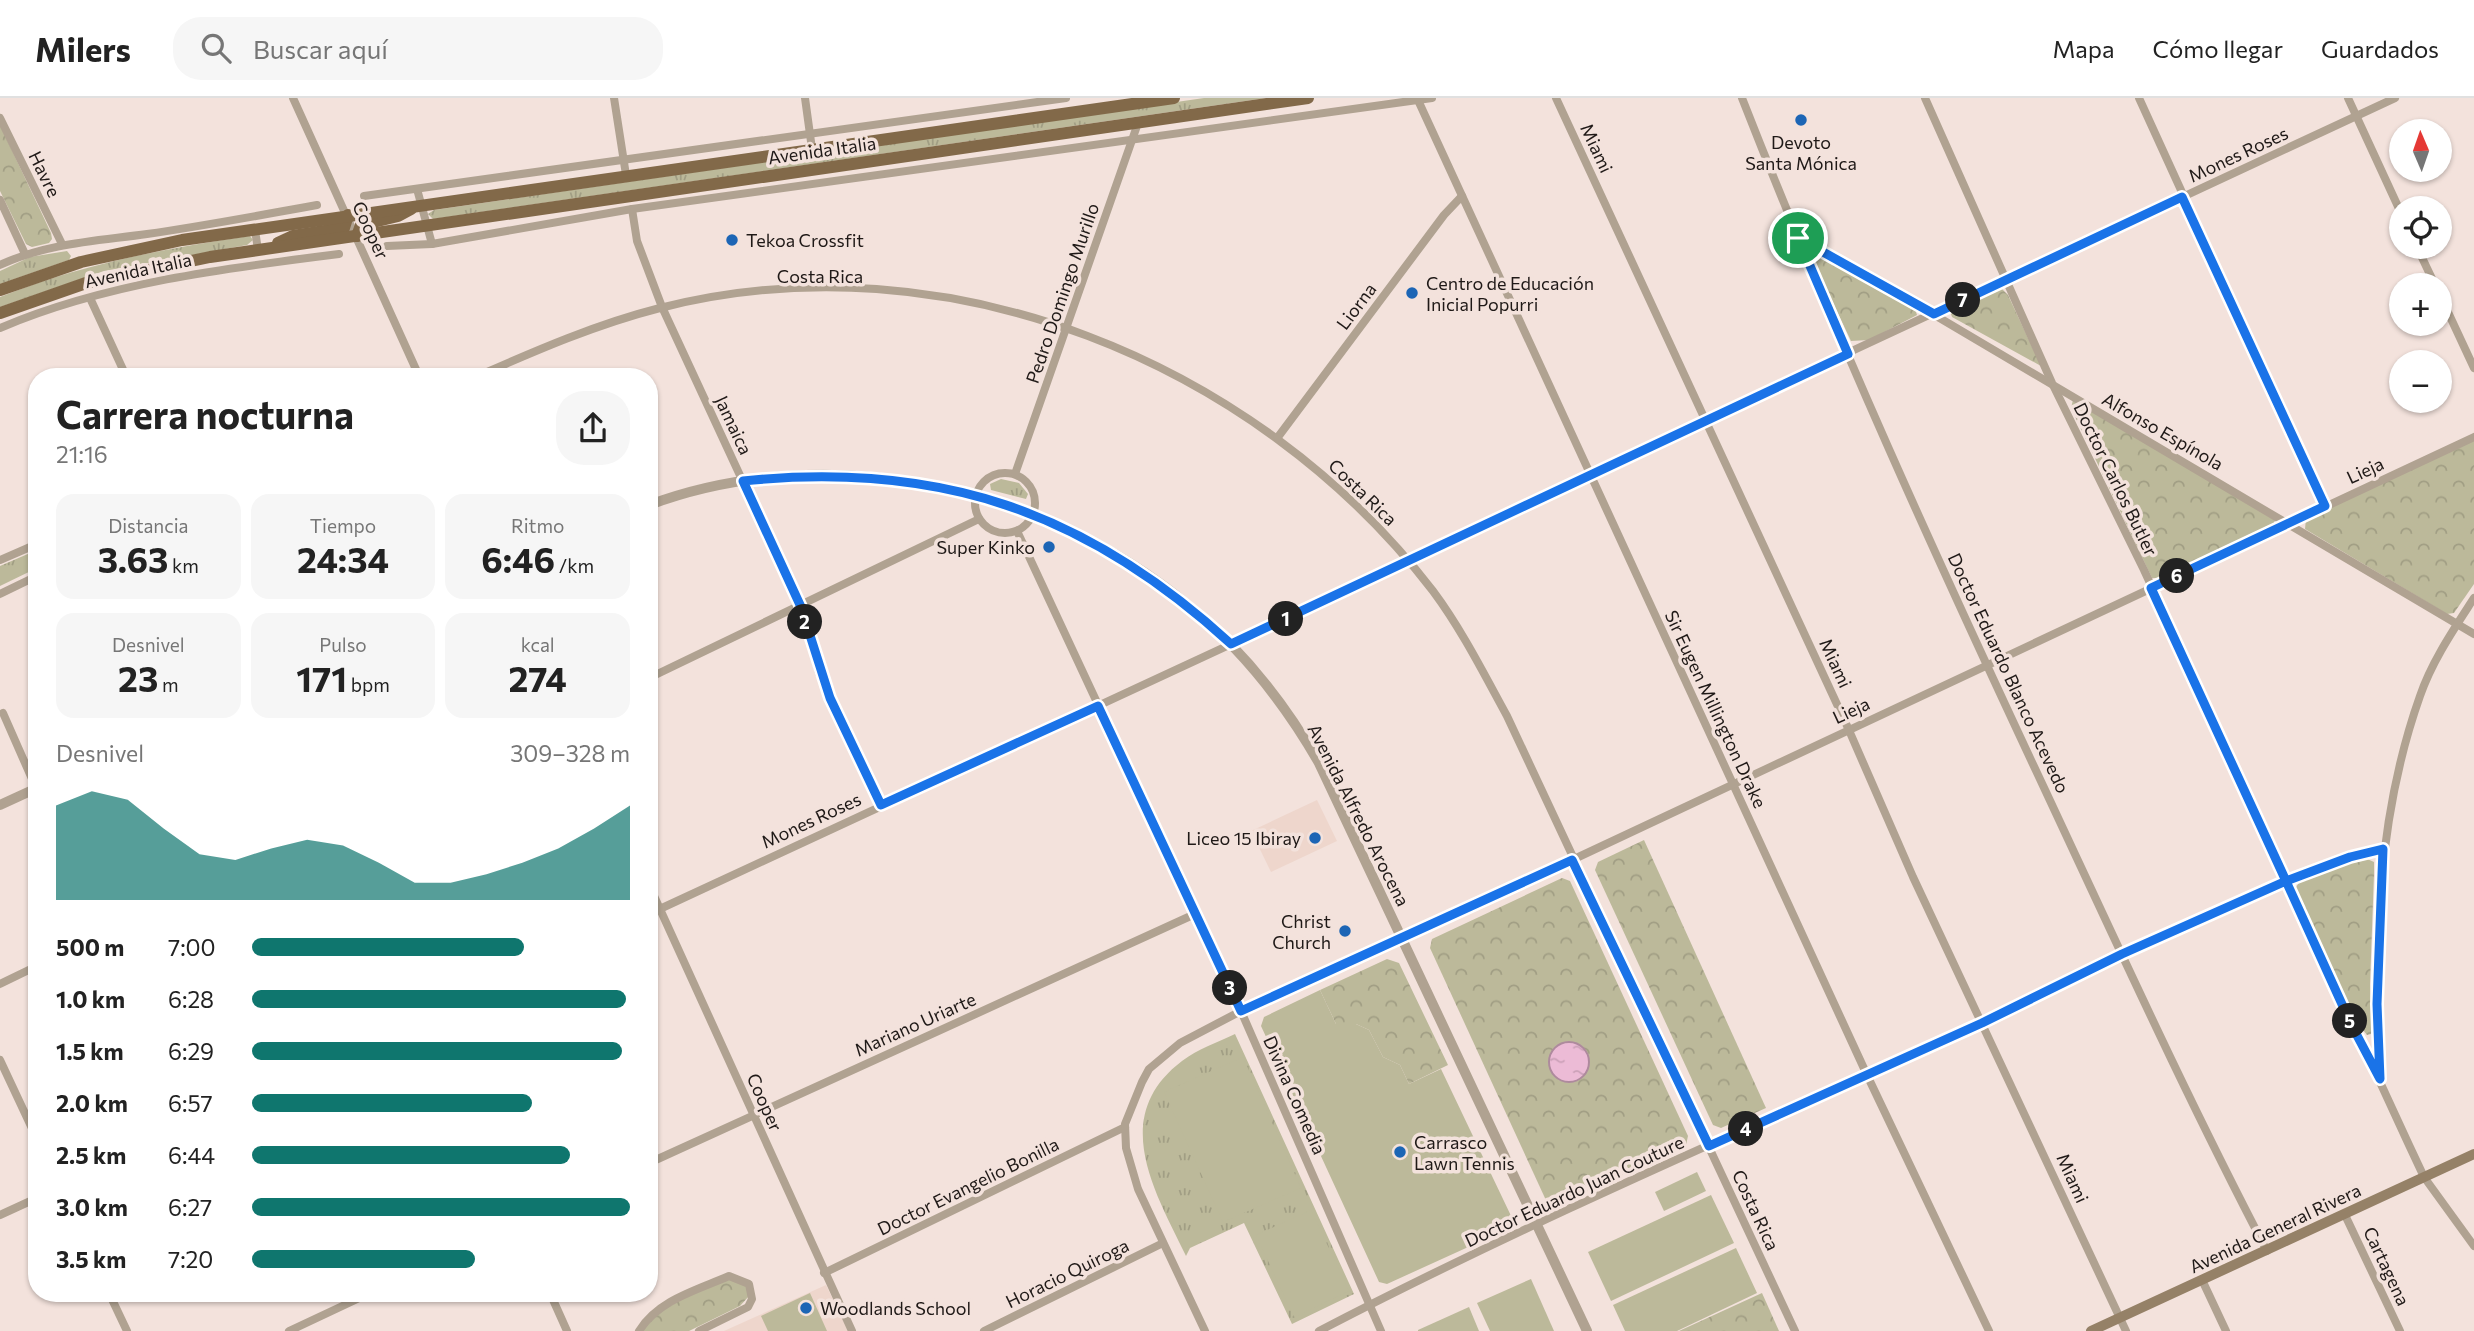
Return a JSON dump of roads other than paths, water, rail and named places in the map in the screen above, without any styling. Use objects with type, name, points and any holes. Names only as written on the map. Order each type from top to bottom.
[{"type":"main road","name":"Avenida Italia","points":[[0,290],[148,240],[182,234],[255,230],[1174,98]]},
{"type":"main road","name":"Avenida Italia","points":[[0,313],[86,283],[170,264],[1308,98]]},
{"type":"main road","points":[[357,236],[361,225],[398,216],[421,205]]},
{"type":"main road","points":[[263,250],[293,236],[344,228],[348,215]]},
{"type":"main road","name":"Avenida General Rivera","points":[[2091,1331],[2203,1282],[2474,1154]]},
{"type":"street","name":"Cooper","points":[[293,98],[415,368]]},
{"type":"street","points":[[614,98],[626,175]]},
{"type":"street","points":[[805,98],[812,149]]},
{"type":"street","name":"Avenida Italia","points":[[364,196],[1028,101],[1066,98]]},
{"type":"street","name":"Avenida Italia","points":[[387,246],[432,244],[632,209],[1432,98]]},
{"type":"street","name":"Miami","points":[[1556,98],[1849,728],[1913,877],[2126,1331]]},
{"type":"street","name":"Doctor Eduardo Blanco Acevedo","points":[[1742,98],[1848,354],[1986,664],[2222,1165],[2267,1251]]},
{"type":"street","name":"Doctor Carlos Butler","points":[[1925,98],[2052,383],[2151,588],[2424,1177],[2474,1246]]},
{"type":"street","points":[[2139,98],[2325,506]]},
{"type":"street","points":[[2348,98],[2393,196]]},
{"type":"street","name":"Mones Roses","points":[[660,909],[1408,562],[1706,419],[2395,98]]},
{"type":"street","name":"Sir Eugen Millington Drake","points":[[1418,99],[1867,1075],[1989,1331]]},
{"type":"street","points":[[1028,101],[1031,118]]},
{"type":"street","points":[[1223,110],[1225,127]]},
{"type":"street","name":"Havre","points":[[0,118],[62,244]]},
{"type":"street","name":"Pedro Domingo Murillo","points":[[1015,474],[1138,122]]},
{"type":"street","name":"Avenida Italia","points":[[761,141],[763,156]]},
{"type":"street","points":[[488,178],[492,196]]},
{"type":"street","points":[[457,183],[461,200]]},
{"type":"street","points":[[417,188],[432,244]]},
{"type":"street","points":[[393,192],[397,208]]},
{"type":"street","name":"Liorna","points":[[1278,437],[1444,215],[1462,196]]},
{"type":"street","points":[[0,200],[25,254]]},
{"type":"street","name":"Avenida Italia","points":[[182,234],[317,205]]},
{"type":"street","name":"Jamaica","points":[[632,209],[637,242],[662,307],[801,607],[820,673],[881,805]]},
{"type":"street","points":[[281,212],[283,226]]},
{"type":"street","points":[[255,230],[263,250]]},
{"type":"street","name":"Alfonso Espínola","points":[[1798,238],[2052,383],[2474,634]]},
{"type":"street","name":"Avenida Italia","points":[[0,265],[25,254],[62,244],[148,240]]},
{"type":"street","points":[[286,246],[287,261]]},
{"type":"street","name":"Avenida Italia","points":[[0,328],[53,307],[90,298],[287,261],[339,254]]},
{"type":"street","name":"Costa Rica","points":[[496,368],[549,345],[662,307],[792,289],[902,292],[984,305],[1068,327],[1164,368],[1278,437],[1346,496],[1408,562],[1465,638],[1507,716],[1572,860],[1795,1331]]},
{"type":"street","points":[[90,298],[122,368]]},
{"type":"street","points":[[2452,321],[2474,368]]},
{"type":"street","name":"Lieja","points":[[1125,1127],[1149,1069],[1180,1043],[1241,1011],[1572,860],[1733,782],[2474,437]]},
{"type":"street","points":[[1015,474],[1032,487],[1036,501],[1033,515],[1017,531],[997,532],[979,519],[975,496],[990,476],[1015,474]]},
{"type":"street","name":"Avenida Alfredo Arocena","points":[[658,503],[743,481],[780,477],[875,477],[975,496],[1033,515],[1132,564],[1188,605],[1231,644],[1266,684],[1307,742],[1403,937],[1587,1331]]},
{"type":"street","points":[[658,674],[979,519]]},
{"type":"street","name":"Divina Comedia","points":[[1017,531],[1241,1011],[1381,1331]]},
{"type":"street","points":[[0,560],[28,548]]},
{"type":"street","points":[[0,594],[28,580]]},
{"type":"street","points":[[2380,1079],[2377,967],[2383,849],[2396,778],[2420,695],[2457,624],[2474,598]]},
{"type":"street","points":[[4,713],[28,769]]},
{"type":"street","points":[[0,805],[28,792]]},
{"type":"street","name":"Doctor Eduardo Juan Couture","points":[[1319,1331],[1709,1146],[1982,1023],[2122,954],[2286,881],[2350,857],[2383,849]]},
{"type":"street","name":"Cooper","points":[[658,905],[852,1331]]},
{"type":"street","name":"Mariano Uriarte","points":[[658,1159],[1195,914]]},
{"type":"street","points":[[0,984],[28,971]]},
{"type":"street","points":[[0,1060],[28,1120]]},
{"type":"street","points":[[1125,1127],[1130,1165],[1205,1331]]},
{"type":"street","name":"Doctor Evangelio Bonilla","points":[[824,1273],[1125,1127]]},
{"type":"street","points":[[0,1215],[28,1202]]},
{"type":"street","name":"Cartagena","points":[[2345,1215],[2400,1331]]},
{"type":"street","name":"Horacio Quiroga","points":[[984,1331],[1163,1243]]},
{"type":"street","points":[[639,1331],[651,1314],[663,1306],[729,1276],[749,1284],[752,1299],[748,1307],[699,1331]]},
{"type":"street","points":[[2203,1282],[2226,1331]]},
{"type":"street","points":[[113,1302],[127,1331]]},
{"type":"street","points":[[289,1331],[304,1328],[353,1302]]},
{"type":"street","points":[[554,1302],[567,1331]]},
{"type":"water","points":[[1569,1042],[1583,1048],[1589,1062],[1583,1076],[1569,1082],[1555,1076],[1549,1062],[1555,1048]]},
{"type":"place","name":"Devoto Santa Mónica","points":[[1801,120]]},
{"type":"place","name":"Tekoa Crossfit","points":[[732,240]]},
{"type":"place","name":"Centro de Educación Inicial Popurri","points":[[1412,293]]},
{"type":"place","name":"Super Kinko","points":[[1049,547]]},
{"type":"place","name":"Liceo 15 Ibiray","points":[[1315,838]]},
{"type":"place","name":"Christ Church","points":[[1345,931]]},
{"type":"place","name":"Carrasco Lawn Tennis","points":[[1400,1152]]},
{"type":"place","name":"Woodlands School","points":[[806,1308]]}]
